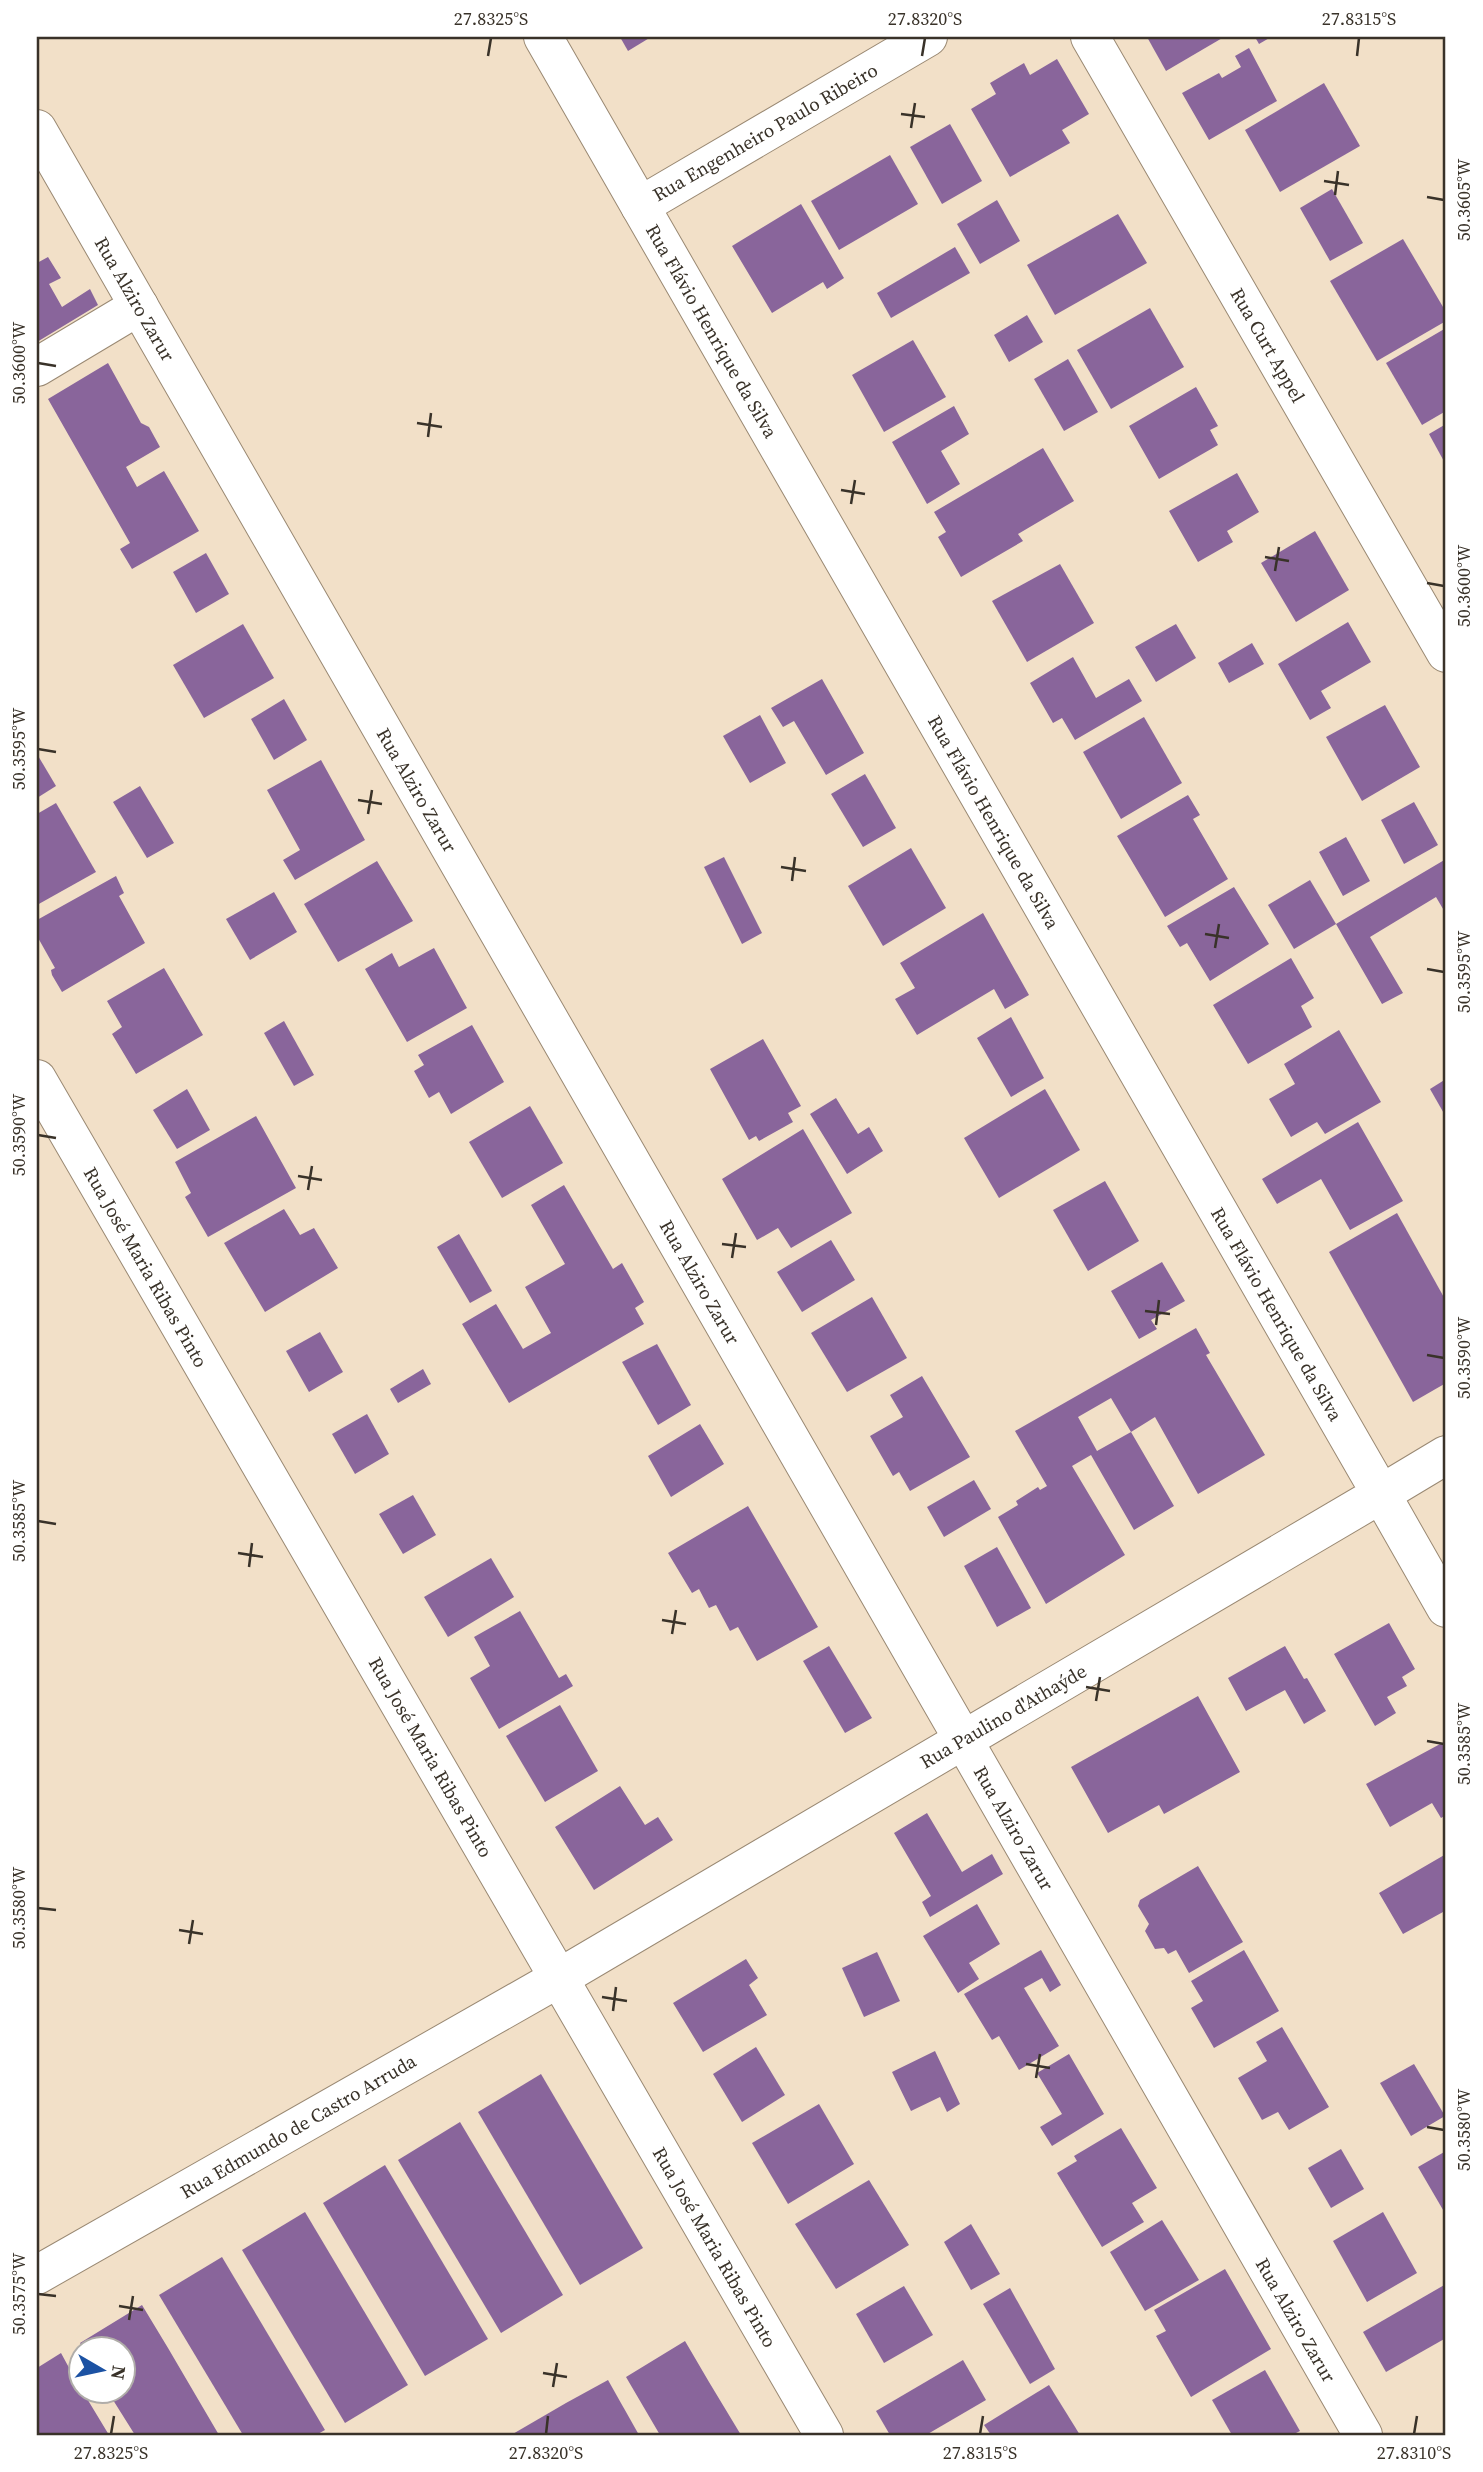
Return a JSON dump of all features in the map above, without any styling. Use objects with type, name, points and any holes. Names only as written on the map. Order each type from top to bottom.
[{"type":"street","name":"Rua Flávio Henrique da Silva","points":[[543,37],[1446,1608]]},
{"type":"street","name":"Rua Engenheiro Paulo Ribeiro","points":[[640,206],[928,37]]},
{"type":"street","name":"Rua Curt Appel","points":[[1090,37],[1446,653]]},
{"type":"street","name":"Rua Alziro Zarur","points":[[37,129],[1363,2435]]},
{"type":"street","points":[[37,367],[139,306]]},
{"type":"street","name":"Rua José Maria Ribas Pinto","points":[[37,1079],[824,2435]]},
{"type":"street","name":"Rua Paulino d'Athaýde","points":[[559,1978],[1446,1455]]},
{"type":"street","name":"Rua Edmundo de Castro Arruda","points":[[37,2275],[559,1978]]},
{"type":"building","points":[[620,37],[651,37],[628,51]]},
{"type":"building","points":[[1147,37],[1224,37],[1166,71]]},
{"type":"building","points":[[1255,37],[1271,37],[1259,44]]},
{"type":"building","points":[[1249,48],[1277,101],[1209,140],[1182,93],[1219,73],[1222,78],[1241,67],[1235,56]]},
{"type":"building","points":[[1057,59],[1089,114],[1062,130],[1070,143],[1010,177],[971,109],[996,94],[990,83],[1024,63],[1030,75]]},
{"type":"building","points":[[1324,83],[1360,146],[1280,192],[1245,130]]},
{"type":"building","points":[[950,124],[982,181],[942,204],[910,147]]},
{"type":"building","points":[[890,155],[918,204],[839,250],[811,201]]},
{"type":"building","points":[[1332,189],[1363,243],[1330,261],[1300,208]]},
{"type":"building","points":[[997,200],[1020,241],[980,264],[957,224]]},
{"type":"building","points":[[801,204],[844,278],[827,289],[823,282],[772,313],[732,246]]},
{"type":"building","points":[[1118,214],[1147,263],[1055,315],[1027,265]]},
{"type":"building","points":[[1403,239],[1446,312],[1446,321],[1377,361],[1330,281]]},
{"type":"building","points":[[955,247],[970,273],[891,318],[877,293]]},
{"type":"building","points":[[48,257],[61,278],[49,284],[62,307],[90,289],[98,305],[37,342],[37,263]]},
{"type":"building","points":[[1150,308],[1184,367],[1111,409],[1077,350]]},
{"type":"building","points":[[1027,315],[1043,342],[1009,362],[994,335]]},
{"type":"building","points":[[1446,328],[1446,411],[1422,425],[1386,363]]},
{"type":"building","points":[[913,340],[946,397],[884,432],[852,375]]},
{"type":"building","points":[[1068,359],[1098,412],[1064,431],[1034,379]]},
{"type":"building","points":[[108,363],[141,423],[149,427],[160,447],[126,467],[137,487],[164,471],[199,531],[132,569],[120,549],[130,543],[48,399]]},
{"type":"building","points":[[1196,387],[1218,426],[1210,430],[1218,445],[1159,479],[1129,426]]},
{"type":"building","points":[[954,406],[969,434],[941,451],[960,484],[927,504],[892,442]]},
{"type":"building","points":[[1446,424],[1446,465],[1429,434]]},
{"type":"building","points":[[1043,448],[1074,501],[1018,534],[1023,541],[961,577],[938,537],[946,532],[934,512]]},
{"type":"building","points":[[1237,473],[1259,512],[1227,531],[1233,542],[1198,562],[1169,511]]},
{"type":"building","points":[[1315,531],[1349,590],[1296,622],[1261,563]]},
{"type":"building","points":[[206,553],[229,594],[196,613],[173,572]]},
{"type":"building","points":[[1060,564],[1094,623],[1027,662],[992,601]]},
{"type":"building","points":[[1348,622],[1371,662],[1321,691],[1331,708],[1310,720],[1278,664]]},
{"type":"building","points":[[243,624],[274,678],[204,718],[173,665]]},
{"type":"building","points":[[1176,624],[1196,658],[1156,682],[1135,647]]},
{"type":"building","points":[[1252,643],[1264,664],[1229,683],[1218,663]]},
{"type":"building","points":[[1073,657],[1096,698],[1129,679],[1142,701],[1075,740],[1062,718],[1053,723],[1030,683]]},
{"type":"building","points":[[822,679],[864,753],[826,775],[794,721],[783,727],[771,708]]},
{"type":"building","points":[[284,699],[307,740],[274,760],[251,719]]},
{"type":"building","points":[[1385,705],[1420,767],[1362,801],[1326,737]]},
{"type":"building","points":[[760,715],[786,763],[750,783],[723,736]]},
{"type":"building","points":[[1144,717],[1182,783],[1121,819],[1083,752]]},
{"type":"building","points":[[37,754],[56,786],[37,798]]},
{"type":"building","points":[[321,760],[365,840],[295,880],[283,860],[300,850],[267,790]]},
{"type":"building","points":[[865,774],[896,828],[863,847],[831,794]]},
{"type":"building","points":[[140,786],[174,843],[147,858],[113,802]]},
{"type":"building","points":[[1188,795],[1200,815],[1193,819],[1228,879],[1165,917],[1117,836]]},
{"type":"building","points":[[1414,802],[1438,845],[1404,864],[1381,820]]},
{"type":"building","points":[[56,803],[96,872],[37,905],[37,814]]},
{"type":"building","points":[[1346,837],[1370,881],[1343,896],[1319,852]]},
{"type":"building","points":[[911,848],[946,908],[883,946],[848,886]]},
{"type":"building","points":[[724,857],[762,933],[742,944],[704,867]]},
{"type":"building","points":[[1446,859],[1446,914],[1436,897],[1370,937],[1403,993],[1382,1004],[1336,924]]},
{"type":"building","points":[[377,861],[413,921],[338,962],[304,904]]},
{"type":"building","points":[[116,876],[124,893],[119,896],[145,943],[62,992],[52,975],[51,970],[55,968],[37,936],[37,920]]},
{"type":"building","points":[[1310,880],[1336,924],[1294,949],[1268,905]]},
{"type":"building","points":[[1234,887],[1269,944],[1210,981],[1187,943],[1180,947],[1167,926]]},
{"type":"building","points":[[274,892],[297,932],[250,960],[226,919]]},
{"type":"building","points":[[983,913],[1029,995],[1005,1009],[994,989],[917,1035],[895,999],[915,988],[900,963]]},
{"type":"building","points":[[434,948],[467,1008],[407,1042],[365,969],[392,953],[399,967]]},
{"type":"building","points":[[1291,958],[1314,998],[1301,1006],[1312,1027],[1248,1064],[1213,1005]]},
{"type":"building","points":[[164,968],[203,1035],[136,1074],[112,1034],[122,1027],[107,1001]]},
{"type":"building","points":[[1011,1017],[1044,1078],[1011,1097],[977,1038]]},
{"type":"building","points":[[284,1021],[314,1075],[294,1086],[264,1033]]},
{"type":"building","points":[[472,1025],[504,1082],[451,1114],[439,1092],[429,1098],[414,1071],[424,1065],[418,1055]]},
{"type":"building","points":[[1339,1030],[1381,1102],[1325,1134],[1317,1122],[1291,1137],[1269,1099],[1295,1084],[1284,1064]]},
{"type":"building","points":[[763,1039],[801,1106],[788,1113],[793,1122],[759,1141],[756,1136],[749,1140],[710,1069]]},
{"type":"building","points":[[1446,1079],[1446,1117],[1430,1089]]},
{"type":"building","points":[[187,1089],[210,1130],[177,1149],[153,1110]]},
{"type":"building","points":[[1045,1089],[1080,1150],[999,1198],[964,1138]]},
{"type":"building","points":[[836,1098],[858,1134],[869,1127],[883,1151],[847,1174],[810,1114]]},
{"type":"building","points":[[530,1106],[563,1163],[502,1198],[469,1142]]},
{"type":"building","points":[[256,1116],[296,1188],[208,1237],[185,1197],[191,1193],[175,1162]]},
{"type":"building","points":[[1358,1122],[1403,1201],[1350,1230],[1321,1179],[1277,1204],[1262,1179]]},
{"type":"building","points":[[803,1129],[852,1213],[791,1248],[778,1228],[757,1240],[722,1179]]},
{"type":"building","points":[[1105,1181],[1139,1241],[1088,1271],[1053,1210]]},
{"type":"building","points":[[564,1185],[613,1269],[622,1263],[644,1302],[635,1308],[644,1324],[509,1403],[462,1324],[496,1304],[523,1349],[551,1333],[525,1287],[565,1264],[531,1205]]},
{"type":"building","points":[[284,1209],[300,1235],[314,1228],[338,1268],[265,1312],[224,1243]]},
{"type":"building","points":[[1397,1213],[1446,1301],[1446,1383],[1413,1402],[1329,1252]]},
{"type":"building","points":[[459,1234],[492,1291],[470,1303],[437,1247]]},
{"type":"building","points":[[831,1240],[855,1280],[802,1312],[777,1272]]},
{"type":"building","points":[[1162,1262],[1185,1301],[1151,1320],[1157,1329],[1139,1339],[1111,1291]]},
{"type":"building","points":[[872,1297],[907,1358],[847,1392],[811,1333]]},
{"type":"building","points":[[1196,1328],[1210,1353],[1206,1355],[1265,1455],[1198,1494],[1155,1417],[1131,1432],[1174,1506],[1134,1530],[1091,1455],[1072,1466],[1125,1555],[1046,1604],[998,1517],[1018,1505],[1016,1501],[1038,1487],[1040,1490],[1047,1486],[1015,1431]],"holes":[[[1111,1398],[1131,1432],[1097,1451],[1078,1417]]]},
{"type":"building","points":[[320,1332],[343,1372],[309,1392],[286,1351]]},
{"type":"building","points":[[657,1344],[691,1405],[658,1425],[622,1362]]},
{"type":"building","points":[[423,1369],[431,1384],[398,1403],[390,1389]]},
{"type":"building","points":[[922,1376],[970,1457],[910,1491],[899,1472],[893,1476],[870,1436],[903,1417],[890,1395]]},
{"type":"building","points":[[367,1414],[389,1454],[355,1474],[332,1434]]},
{"type":"building","points":[[700,1424],[724,1464],[671,1497],[648,1456]]},
{"type":"building","points":[[974,1480],[991,1509],[944,1537],[927,1507]]},
{"type":"building","points":[[413,1495],[436,1535],[403,1554],[379,1514]]},
{"type":"building","points":[[748,1506],[818,1627],[757,1661],[738,1627],[730,1631],[716,1605],[709,1608],[699,1589],[692,1593],[668,1553]]},
{"type":"building","points":[[997,1547],[1031,1608],[997,1627],[964,1566]]},
{"type":"building","points":[[491,1558],[514,1597],[448,1637],[424,1597]]},
{"type":"building","points":[[520,1611],[559,1678],[566,1674],[573,1686],[499,1729],[470,1678],[490,1666],[474,1637]]},
{"type":"building","points":[[1389,1623],[1415,1669],[1402,1677],[1407,1686],[1387,1697],[1396,1713],[1375,1726],[1334,1654]]},
{"type":"building","points":[[829,1646],[872,1718],[845,1733],[803,1661]]},
{"type":"building","points":[[1285,1646],[1326,1711],[1304,1724],[1285,1690],[1246,1711],[1228,1678]]},
{"type":"building","points":[[1198,1696],[1240,1772],[1164,1814],[1159,1805],[1108,1833],[1071,1767]]},
{"type":"building","points":[[560,1705],[598,1771],[545,1802],[506,1736]]},
{"type":"building","points":[[1442,1743],[1446,1751],[1446,1815],[1441,1818],[1432,1803],[1390,1827],[1366,1784]]},
{"type":"building","points":[[620,1786],[645,1825],[658,1817],[673,1840],[594,1890],[555,1827]]},
{"type":"building","points":[[927,1813],[962,1872],[992,1854],[1003,1874],[930,1917],[922,1902],[931,1896],[894,1833]]},
{"type":"building","points":[[1446,1854],[1446,1918],[1443,1912],[1403,1934],[1379,1893]]},
{"type":"building","points":[[1198,1866],[1243,1942],[1189,1973],[1176,1950],[1168,1954],[1164,1948],[1155,1949],[1145,1931],[1149,1924],[1138,1906],[1140,1900]]},
{"type":"building","points":[[977,1904],[1000,1944],[969,1963],[979,1979],[958,1993],[923,1936]]},
{"type":"building","points":[[1041,1950],[1061,1985],[1050,1992],[1042,1978],[1024,1988],[1059,2046],[1019,2070],[999,2036],[992,2040],[964,1994]]},
{"type":"building","points":[[1244,1950],[1279,2011],[1214,2048],[1191,2008],[1203,2001],[1191,1981]]},
{"type":"building","points":[[877,1952],[900,2001],[864,2017],[842,1968]]},
{"type":"building","points":[[746,1959],[758,1978],[749,1985],[767,2015],[703,2052],[673,2003]]},
{"type":"building","points":[[1282,2027],[1329,2107],[1289,2130],[1278,2112],[1262,2120],[1238,2078],[1267,2061],[1256,2042]]},
{"type":"building","points":[[756,2047],[785,2095],[742,2122],[713,2074]]},
{"type":"building","points":[[935,2051],[960,2104],[947,2112],[940,2097],[911,2111],[892,2072]]},
{"type":"building","points":[[1069,2054],[1104,2114],[1052,2146],[1040,2127],[1062,2114],[1037,2073]]},
{"type":"building","points":[[1414,2064],[1445,2116],[1411,2136],[1380,2083]]},
{"type":"building","points":[[541,2074],[643,2248],[580,2285],[478,2112]]},
{"type":"building","points":[[819,2104],[854,2164],[788,2204],[752,2143]]},
{"type":"building","points":[[460,2122],[563,2295],[501,2333],[398,2160]]},
{"type":"building","points":[[1121,2128],[1157,2188],[1132,2203],[1144,2222],[1102,2247],[1057,2173],[1077,2161],[1074,2156]]},
{"type":"building","points":[[1341,2149],[1364,2189],[1331,2208],[1308,2168]]},
{"type":"building","points":[[1446,2151],[1446,2215],[1418,2167]]},
{"type":"building","points":[[385,2165],[488,2339],[425,2376],[323,2203]]},
{"type":"building","points":[[869,2180],[909,2245],[836,2289],[795,2224]]},
{"type":"building","points":[[305,2212],[408,2385],[345,2423],[242,2250]]},
{"type":"building","points":[[1383,2212],[1417,2273],[1367,2302],[1333,2241]]},
{"type":"building","points":[[1162,2220],[1199,2280],[1145,2311],[1110,2252]]},
{"type":"building","points":[[971,2224],[1000,2274],[971,2290],[944,2242]]},
{"type":"building","points":[[222,2257],[325,2430],[316,2435],[243,2435],[159,2295]]},
{"type":"building","points":[[1225,2269],[1271,2349],[1191,2397],[1156,2336],[1166,2331],[1154,2310]]},
{"type":"building","points":[[1446,2284],[1446,2338],[1386,2372],[1363,2332]]},
{"type":"building","points":[[904,2286],[933,2335],[884,2363],[856,2314]]},
{"type":"building","points":[[1010,2288],[1055,2369],[1030,2384],[983,2304]]},
{"type":"building","points":[[142,2305],[219,2435],[135,2435],[117,2406],[136,2406],[136,2336],[91,2336]]},
{"type":"building","points":[[685,2341],[741,2435],[660,2435],[626,2377]]},
{"type":"building","points":[[61,2353],[66,2362],[66,2406],[91,2406],[109,2435],[37,2435],[37,2368]]},
{"type":"building","points":[[963,2360],[986,2400],[926,2435],[890,2435],[876,2411]]},
{"type":"building","points":[[1265,2370],[1300,2431],[1292,2435],[1232,2435],[1212,2400]]},
{"type":"building","points":[[608,2380],[639,2435],[511,2435],[566,2403]]},
{"type":"building","points":[[1049,2385],[1080,2435],[991,2435],[984,2425]]}]
